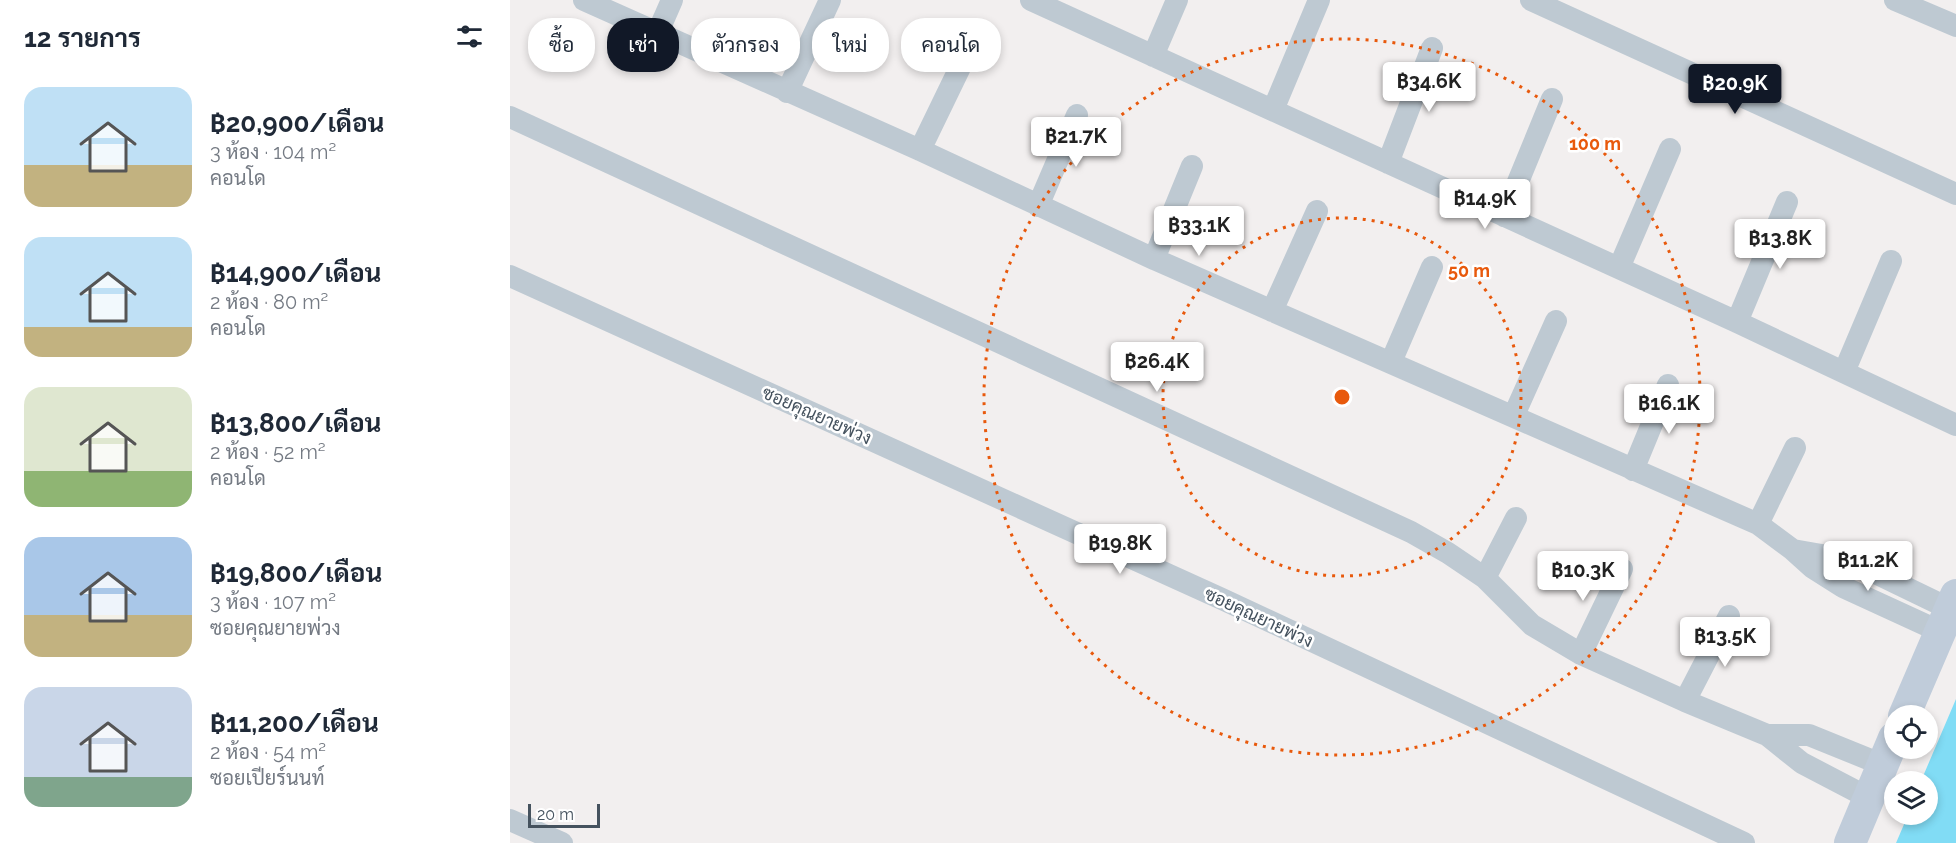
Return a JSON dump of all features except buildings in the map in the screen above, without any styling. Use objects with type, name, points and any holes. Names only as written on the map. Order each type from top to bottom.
[{"type":"street","points":[[584,0],[626,18]]},
{"type":"street","points":[[664,18],[672,0]]},
{"type":"street","points":[[788,92],[830,0]]},
{"type":"street","points":[[1031,0],[1737,322],[1956,425]]},
{"type":"street","points":[[1153,56],[1177,0]]},
{"type":"street","points":[[1273,110],[1319,0]]},
{"type":"street","points":[[1531,0],[1956,194]]},
{"type":"street","points":[[1895,0],[1956,26]]},
{"type":"street","points":[[679,42],[1154,259],[1758,524],[1813,568],[1843,587],[1949,612],[1909,705]]},
{"type":"street","points":[[1388,163],[1432,48]]},
{"type":"street","points":[[920,150],[958,72]]},
{"type":"street","points":[[1504,216],[1552,99]]},
{"type":"street","points":[[1038,206],[1077,115]]},
{"type":"street","points":[[510,117],[1411,532],[1485,578],[1532,625],[1581,654],[1767,735],[1802,763],[1869,798]]},
{"type":"street","points":[[1619,268],[1670,149]]},
{"type":"street","points":[[1154,259],[1192,166]]},
{"type":"street","points":[[1737,322],[1787,201]]},
{"type":"street","points":[[1272,311],[1317,211]]},
{"type":"street","points":[[1844,372],[1891,261]]},
{"type":"street","points":[[1391,362],[1431,267]]},
{"type":"street","name":"ซอยคุณยายพ่วง","points":[[510,276],[1222,599],[1744,843]]},
{"type":"street","points":[[1514,415],[1556,321]]},
{"type":"street","points":[[1633,470],[1668,385]]},
{"type":"street","points":[[1758,524],[1795,448]]},
{"type":"street","points":[[1485,578],[1516,518]]},
{"type":"street","points":[[1581,654],[1622,569]]},
{"type":"street","points":[[1685,701],[1729,616]]},
{"type":"street","points":[[1767,735],[1809,735],[1884,751]]},
{"type":"street","points":[[1850,843],[1886,759]]},
{"type":"street","points":[[510,820],[562,843]]},
{"type":"water","points":[[1956,699],[1956,843],[1896,843],[1904,825],[1938,825],[1938,771],[1925,771],[1930,759],[1938,759],[1938,741]]}]
